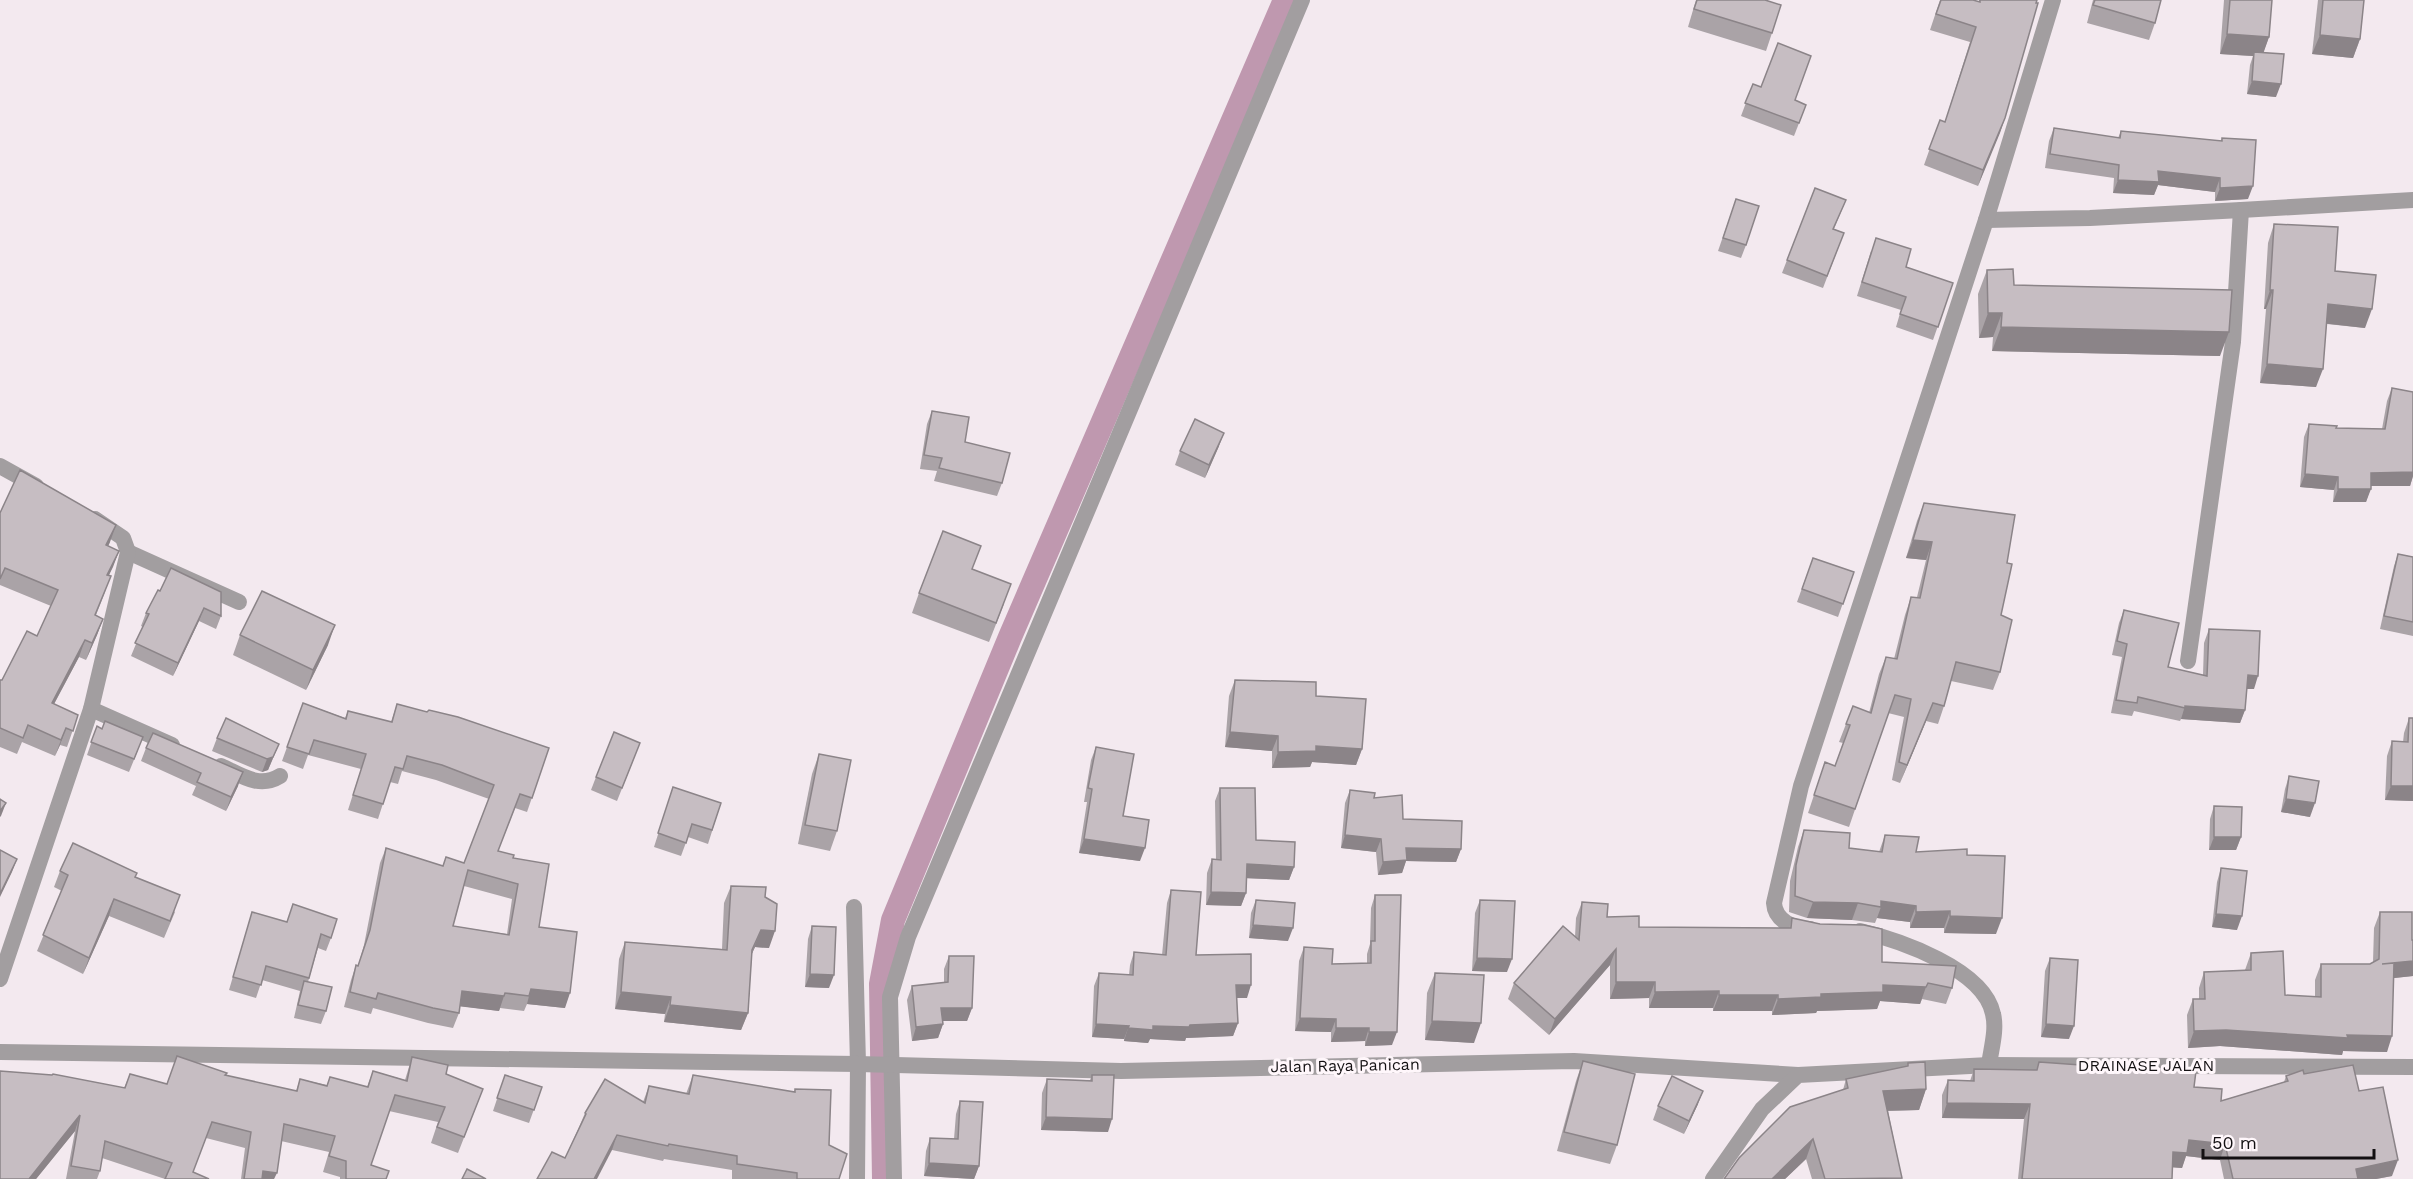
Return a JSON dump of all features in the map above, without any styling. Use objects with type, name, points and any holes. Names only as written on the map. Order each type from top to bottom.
[{"type":"street","points":[[894,1179],[890,997],[908,937],[1302,0]]},
{"type":"street","points":[[1827,930],[1805,929],[1788,924],[1778,915],[1774,903],[1801,786],[1986,220],[2053,0]]},
{"type":"street","points":[[1986,220],[2090,218],[2413,200]]},
{"type":"street","points":[[2188,661],[2234,342],[2241,210]]},
{"type":"street","points":[[0,466],[50,494]]},
{"type":"street","points":[[0,979],[91,709],[128,552],[123,538],[79,510]]},
{"type":"street","points":[[128,552],[239,602]]},
{"type":"street","points":[[91,709],[186,751]]},
{"type":"street","points":[[207,760],[256,782],[264,783],[280,776]]},
{"type":"street","points":[[854,907],[858,1064],[857,1179]]},
{"type":"street","points":[[1849,931],[1860,931],[1906,944],[1947,963],[1978,988],[1984,994],[1993,1012],[1995,1023],[1989,1065]]},
{"type":"street","name":"Jalan Raya Panican","points":[[0,1052],[858,1064],[1121,1071],[1574,1061],[1798,1075]]},
{"type":"street","name":"DRAINASE JALAN","points":[[1798,1075],[1989,1065],[2214,1064],[2413,1067]]},
{"type":"street","points":[[1713,1179],[1762,1109],[1798,1075]]},
{"type":"building","points":[[1697,0],[1765,0],[1781,5],[1772,33],[1694,9]]},
{"type":"building","points":[[1941,0],[1980,2],[1980,0],[2037,0],[2036,3],[2038,3],[2005,118],[1983,170],[1929,149],[1940,120],[1945,122],[1976,27],[1936,14]]},
{"type":"building","points":[[2095,0],[2161,0],[2155,23],[2093,5]]},
{"type":"building","points":[[2230,0],[2272,0],[2269,37],[2227,34]]},
{"type":"building","points":[[2323,0],[2364,0],[2360,39],[2320,35]]},
{"type":"building","points":[[1778,43],[1811,56],[1795,100],[1806,105],[1799,123],[1745,103],[1753,84],[1761,87]]},
{"type":"building","points":[[2254,52],[2284,54],[2281,84],[2252,81]]},
{"type":"building","points":[[2054,128],[2120,138],[2121,131],[2222,141],[2222,138],[2256,140],[2253,186],[2220,188],[2220,178],[2158,171],[2159,182],[2118,180],[2119,165],[2050,154]]},
{"type":"building","points":[[1815,188],[1846,200],[1833,229],[1844,233],[1827,276],[1787,260]]},
{"type":"building","points":[[1736,199],[1759,206],[1746,245],[1723,238]]},
{"type":"building","points":[[2274,224],[2338,227],[2335,271],[2376,275],[2372,309],[2328,304],[2323,369],[2267,364],[2273,290],[2270,290]]},
{"type":"building","points":[[1876,238],[1911,249],[1906,267],[1953,283],[1938,327],[1900,314],[1906,297],[1862,282]]},
{"type":"building","points":[[2013,269],[2014,285],[2232,290],[2229,332],[2001,327],[2002,313],[1988,313],[1987,270]]},
{"type":"building","points":[[2392,388],[2413,392],[2413,472],[2371,473],[2371,489],[2338,489],[2338,477],[2305,474],[2309,424],[2337,426],[2336,428],[2385,429]]},
{"type":"building","points":[[932,411],[969,417],[965,442],[1010,453],[1002,483],[939,468],[942,458],[924,455]]},
{"type":"building","points":[[1195,419],[1224,433],[1209,465],[1180,451]]},
{"type":"building","points":[[20,470],[116,525],[106,545],[119,551],[107,575],[111,576],[95,615],[103,619],[92,643],[85,640],[52,703],[78,715],[73,731],[66,728],[61,740],[28,725],[23,738],[0,728],[0,680],[27,631],[37,636],[58,590],[5,568],[0,579],[0,513]]},
{"type":"building","points":[[1924,503],[2015,515],[2007,563],[2012,564],[2001,615],[2012,620],[2000,672],[1956,662],[1944,706],[1933,703],[1907,765],[1899,762],[1911,699],[1895,695],[1855,809],[1814,795],[1825,762],[1835,766],[1850,725],[1846,724],[1853,706],[1871,713],[1886,657],[1897,659],[1911,597],[1920,598],[1932,542],[1913,540]]},
{"type":"building","points":[[943,531],[981,546],[972,569],[1011,584],[996,623],[919,593]]},
{"type":"building","points":[[2398,554],[2413,557],[2413,622],[2384,616]]},
{"type":"building","points":[[1813,558],[1854,572],[1843,604],[1802,589]]},
{"type":"building","points":[[171,568],[221,592],[221,616],[204,608],[178,663],[135,643],[149,614],[146,613]]},
{"type":"building","points":[[262,591],[335,625],[313,670],[240,635]]},
{"type":"building","points":[[2124,610],[2179,623],[2168,667],[2207,676],[2209,629],[2260,631],[2258,676],[2248,675],[2245,710],[2185,706],[2185,708],[2138,697],[2137,703],[2116,700],[2127,644],[2117,641]]},
{"type":"building","points":[[1235,680],[1316,682],[1316,696],[1366,699],[1362,749],[1316,746],[1316,751],[1278,752],[1278,736],[1230,732]]},
{"type":"building","points":[[303,703],[346,719],[348,711],[392,722],[397,704],[458,717],[549,748],[532,798],[520,794],[498,851],[514,855],[513,858],[549,864],[539,927],[577,932],[570,993],[531,989],[529,996],[505,993],[504,996],[462,991],[459,1013],[378,993],[376,999],[350,992],[356,965],[358,966],[370,930],[386,848],[443,866],[446,857],[464,863],[494,785],[442,765],[407,756],[403,769],[395,767],[383,804],[353,795],[366,754],[314,740],[309,754],[287,747]],"holes":[[[468,870],[518,884],[509,935],[453,926]]]},
{"type":"building","points":[[226,718],[279,744],[273,757],[267,759],[217,738]]},
{"type":"building","points":[[2409,718],[2413,718],[2413,786],[2391,786],[2392,741],[2408,742]]},
{"type":"building","points":[[105,721],[143,737],[134,759],[91,742],[97,726],[102,729]]},
{"type":"building","points":[[614,732],[640,743],[622,788],[596,777]]},
{"type":"building","points":[[153,733],[243,772],[231,797],[197,782],[201,773],[146,748]]},
{"type":"building","points":[[1096,747],[1134,754],[1123,816],[1149,820],[1145,848],[1084,839],[1092,789],[1088,788]]},
{"type":"building","points":[[819,754],[851,760],[837,831],[805,825]]},
{"type":"building","points":[[2289,776],[2319,781],[2315,803],[2286,799]]},
{"type":"building","points":[[673,787],[721,803],[712,830],[692,824],[686,843],[658,833]]},
{"type":"building","points":[[1220,788],[1255,788],[1256,840],[1295,842],[1294,867],[1247,864],[1246,893],[1211,892],[1212,859],[1221,860]]},
{"type":"building","points":[[1350,790],[1375,793],[1374,798],[1402,795],[1403,819],[1462,821],[1461,849],[1406,848],[1407,860],[1383,862],[1381,839],[1345,835]]},
{"type":"building","points":[[0,799],[6,803],[0,811]]},
{"type":"building","points":[[2214,806],[2242,807],[2241,837],[2214,837]]},
{"type":"building","points":[[1804,830],[1850,833],[1849,848],[1882,852],[1885,835],[1919,837],[1916,852],[1967,849],[1967,855],[2005,856],[2002,918],[1950,916],[1950,911],[1916,912],[1916,906],[1881,901],[1881,907],[1858,903],[1813,902],[1795,896],[1796,865]]},
{"type":"building","points":[[73,843],[137,873],[135,877],[180,895],[170,921],[114,899],[89,958],[43,935],[68,875],[60,871]]},
{"type":"building","points":[[0,850],[17,859],[0,894]]},
{"type":"building","points":[[2221,868],[2247,871],[2242,916],[2216,914]]},
{"type":"building","points":[[731,886],[766,887],[765,897],[777,904],[775,931],[761,930],[752,950],[748,1013],[670,1005],[671,997],[621,992],[625,942],[727,950]]},
{"type":"building","points":[[1171,890],[1201,892],[1196,955],[1251,954],[1251,985],[1236,985],[1238,1023],[1190,1025],[1189,1027],[1153,1026],[1153,1030],[1096,1024],[1099,973],[1133,975],[1134,952],[1166,955]]},
{"type":"building","points":[[1375,895],[1401,895],[1397,1032],[1369,1032],[1369,1028],[1336,1028],[1336,1019],[1300,1018],[1304,947],[1333,949],[1332,964],[1371,963],[1371,941],[1375,941]]},
{"type":"building","points":[[1256,900],[1295,903],[1293,928],[1253,925]]},
{"type":"building","points":[[1480,900],[1515,901],[1512,959],[1477,958]]},
{"type":"building","points":[[1582,902],[1608,904],[1607,917],[1639,916],[1639,927],[1791,928],[1792,918],[1820,924],[1864,925],[1882,929],[1882,962],[1956,966],[1952,988],[1928,983],[1926,987],[1883,985],[1883,992],[1821,994],[1821,997],[1778,999],[1778,995],[1719,995],[1719,991],[1655,992],[1655,982],[1616,982],[1616,949],[1555,1019],[1514,983],[1563,926],[1579,940]]},
{"type":"building","points":[[293,904],[337,919],[331,938],[321,934],[309,978],[266,966],[261,985],[233,977],[252,912],[287,922]]},
{"type":"building","points":[[2380,912],[2412,912],[2413,961],[2382,964],[2394,963],[2392,1036],[2347,1035],[2348,1038],[2226,1030],[2194,1031],[2193,999],[2205,999],[2204,972],[2251,970],[2251,953],[2283,951],[2285,995],[2321,997],[2321,964],[2370,964],[2379,959]]},
{"type":"building","points":[[812,926],[836,927],[834,975],[810,974]]},
{"type":"building","points":[[949,956],[974,956],[972,1008],[941,1008],[943,1024],[916,1027],[912,986],[948,982]]},
{"type":"building","points":[[2050,958],[2078,960],[2074,1026],[2046,1024]]},
{"type":"building","points":[[1435,973],[1484,975],[1481,1023],[1432,1021]]},
{"type":"building","points":[[304,981],[332,987],[326,1011],[298,1005]]},
{"type":"building","points":[[177,1056],[227,1073],[225,1075],[297,1091],[300,1079],[327,1086],[330,1077],[368,1087],[373,1071],[407,1081],[412,1057],[448,1065],[446,1074],[483,1089],[464,1137],[437,1127],[445,1107],[395,1095],[371,1165],[389,1171],[386,1179],[346,1179],[346,1161],[329,1156],[335,1136],[284,1124],[277,1173],[263,1171],[262,1179],[244,1179],[251,1132],[212,1122],[193,1172],[209,1179],[165,1179],[172,1163],[105,1141],[100,1171],[71,1166],[80,1115],[29,1179],[0,1179],[0,1071],[53,1074],[125,1088],[130,1074],[167,1084]]},
{"type":"building","points":[[1583,1061],[1635,1074],[1617,1145],[1564,1132]]},
{"type":"building","points":[[1925,1062],[1926,1089],[1883,1091],[1902,1178],[1825,1179],[1813,1139],[1772,1179],[1724,1179],[1739,1158],[1790,1107],[1848,1088],[1846,1079],[1908,1066],[1908,1063]]},
{"type":"building","points":[[2039,1062],[2136,1069],[2136,1065],[2196,1071],[2194,1087],[2222,1089],[2221,1101],[2288,1081],[2286,1076],[2303,1070],[2304,1074],[2353,1065],[2359,1091],[2383,1087],[2398,1160],[2356,1169],[2358,1179],[2233,1179],[2225,1144],[2189,1140],[2187,1153],[2173,1152],[2172,1179],[2022,1179],[2030,1104],[1947,1103],[1948,1080],[1974,1081],[1974,1069],[2037,1070]]},
{"type":"building","points":[[505,1075],[542,1087],[534,1110],[497,1098]]},
{"type":"building","points":[[693,1075],[795,1092],[795,1089],[831,1090],[829,1145],[847,1154],[839,1179],[797,1179],[797,1173],[737,1164],[737,1156],[669,1144],[668,1146],[617,1135],[594,1179],[537,1179],[552,1152],[565,1158],[585,1113],[605,1079],[645,1103],[649,1086],[689,1094]]},
{"type":"building","points":[[1092,1075],[1114,1075],[1112,1119],[1046,1117],[1047,1079],[1092,1081]]},
{"type":"building","points":[[1672,1076],[1703,1091],[1689,1121],[1658,1106]]},
{"type":"building","points":[[960,1101],[983,1102],[979,1166],[929,1163],[930,1138],[958,1139]]},
{"type":"building","points":[[467,1169],[486,1179],[462,1179]]},
{"type":"waterway","points":[[884,1179],[881,984],[893,920],[1010,637],[1285,0]]}]
